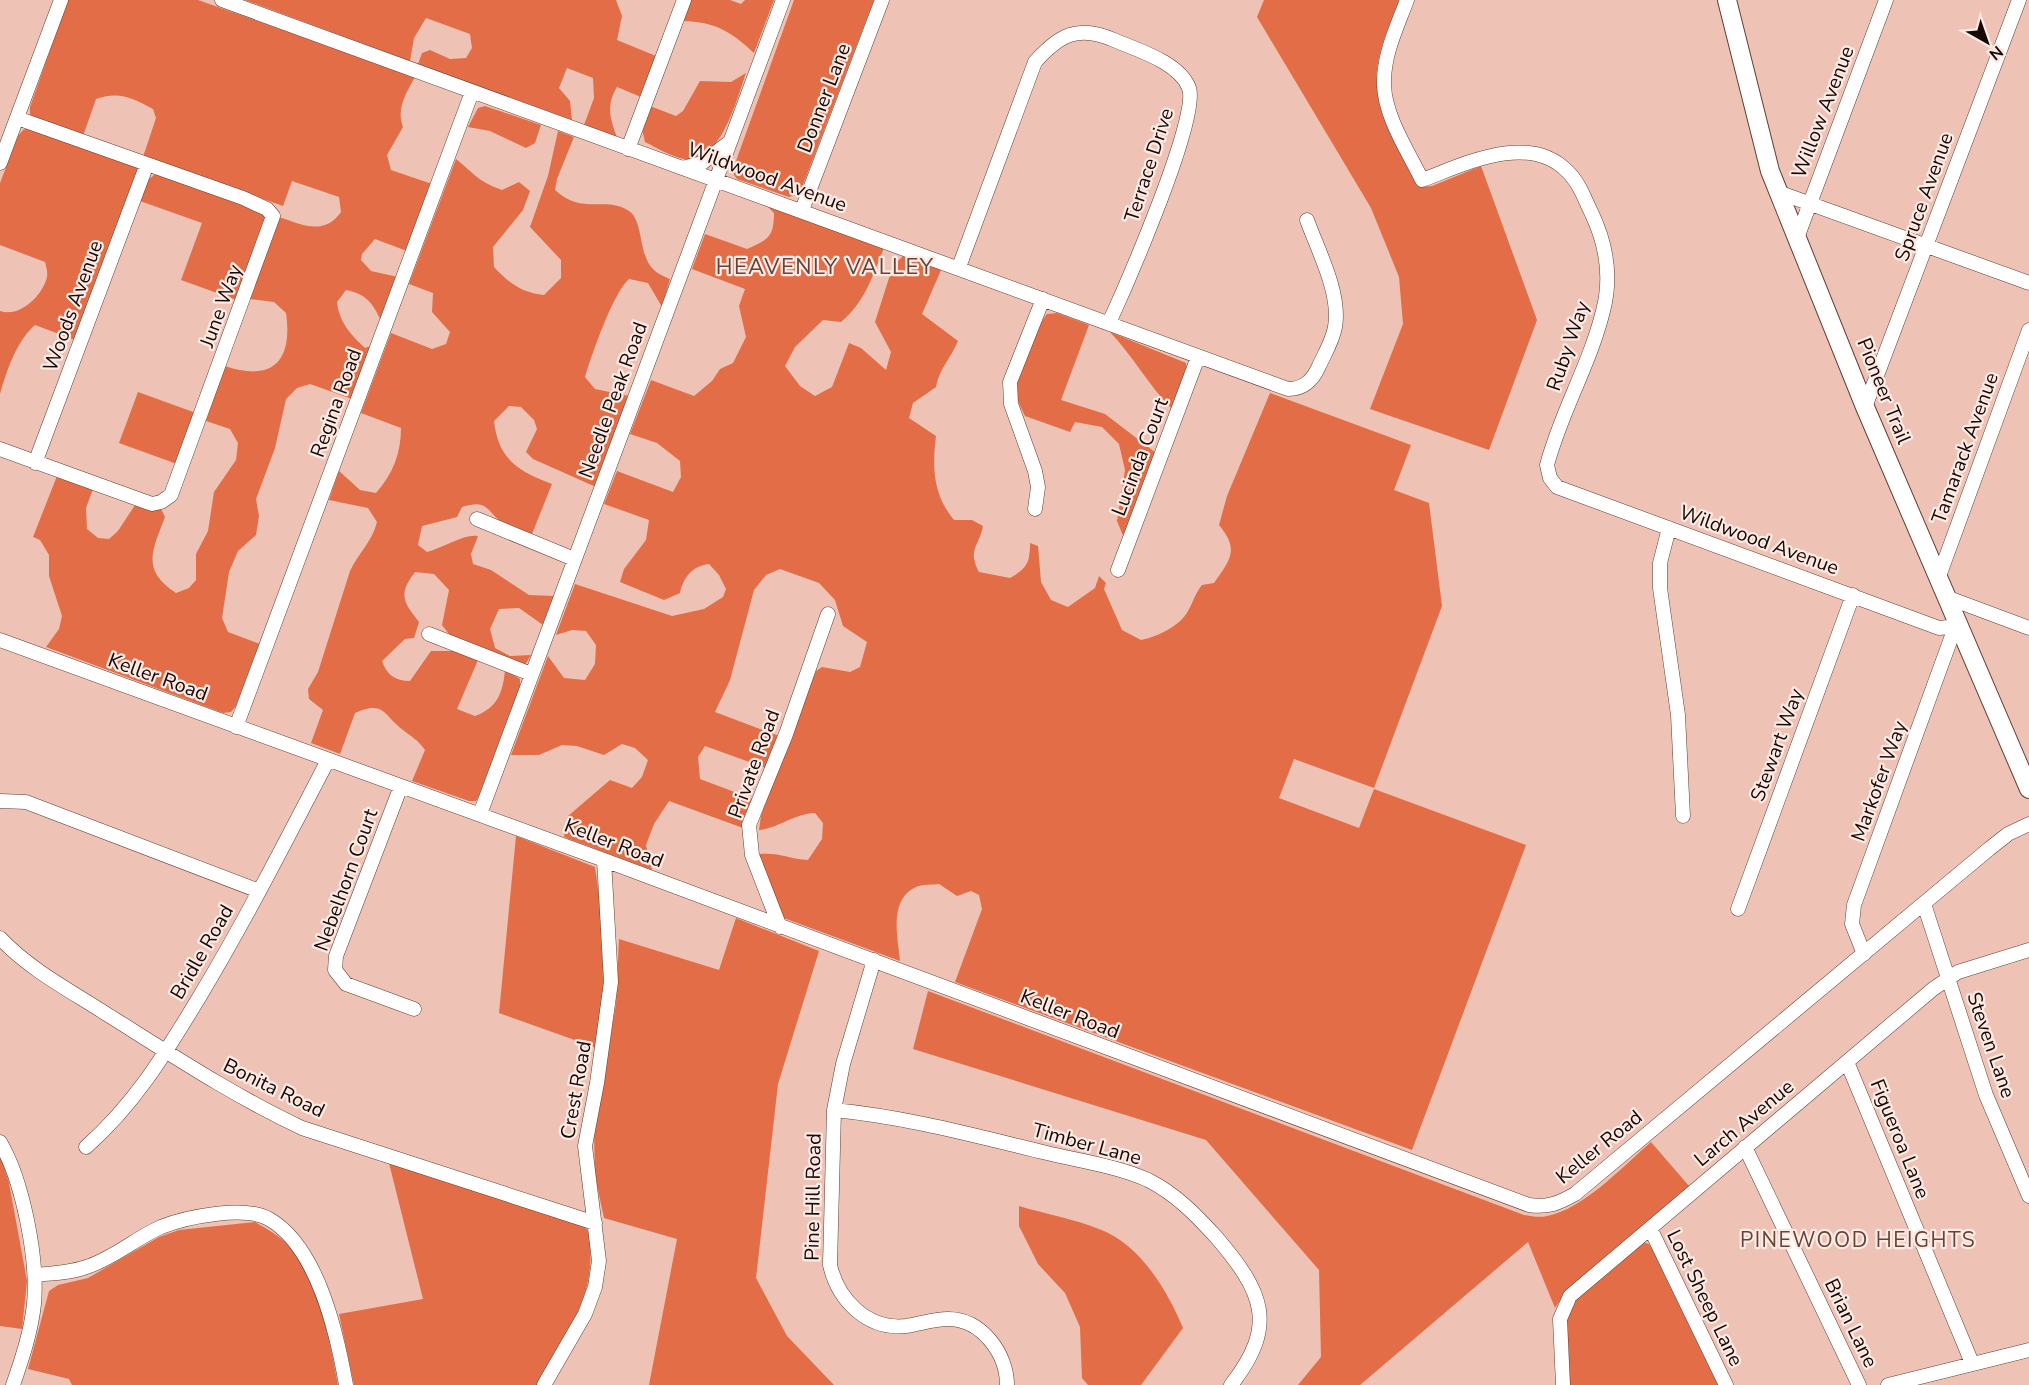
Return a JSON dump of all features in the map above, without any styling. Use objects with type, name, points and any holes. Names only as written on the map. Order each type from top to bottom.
[{"type":"main road","name":"Pioneer Trail","points":[[1727,0],[1764,152],[1778,192],[1865,407],[2029,789]]},
{"type":"street","points":[[0,163],[61,0]]},
{"type":"street","name":"Wildwood Avenue","points":[[222,0],[628,149],[959,267],[1269,383],[1299,388],[1316,372],[1335,327],[1335,307],[1330,284],[1307,220]]},
{"type":"street","points":[[628,149],[684,0]]},
{"type":"street","name":"Needle Peak Road","points":[[480,814],[783,0]]},
{"type":"street","name":"Donner Lane","points":[[802,210],[882,0]]},
{"type":"street","name":"Ruby Way","points":[[1407,0],[1391,42],[1384,87],[1388,108],[1422,180],[1479,159],[1507,153],[1528,153],[1550,159],[1567,171],[1578,186],[1601,234],[1607,256],[1608,279],[1603,310],[1551,448],[1547,465],[1550,478]]},
{"type":"street","name":"Willow Avenue","points":[[1797,238],[1886,0]]},
{"type":"street","name":"Spruce Avenue","points":[[1865,407],[2019,0]]},
{"type":"street","name":"Terrace Drive","points":[[959,267],[1035,62],[1052,42],[1070,33],[1088,32],[1103,35],[1165,64],[1180,74],[1189,88],[1189,109],[1183,134],[1146,237],[1108,323]]},
{"type":"street","name":"Regina Road","points":[[236,727],[472,92]]},
{"type":"street","name":"June Way","points":[[0,449],[152,504],[161,502],[171,495],[273,216],[267,209],[243,198],[17,118]]},
{"type":"street","points":[[682,168],[702,163],[730,140]]},
{"type":"street","name":"Woods Avenue","points":[[35,463],[147,164]]},
{"type":"street","points":[[1778,192],[2029,283]]},
{"type":"street","points":[[1035,509],[1038,487],[1035,471],[1011,404],[1010,382],[1043,299]]},
{"type":"street","name":"Tamarack Avenue","points":[[1938,579],[2029,330]]},
{"type":"street","name":"Lucinda Court","points":[[1118,570],[1198,357]]},
{"type":"street","name":"Wildwood Avenue","points":[[1550,478],[1557,487],[1569,492],[1939,628],[1949,627],[1957,622]]},
{"type":"street","points":[[477,519],[574,559]]},
{"type":"street","points":[[1669,528],[1660,563],[1660,588],[1678,715],[1683,816]]},
{"type":"street","name":"Stewart Way","points":[[1738,909],[1853,595]]},
{"type":"street","points":[[1946,597],[2029,628]]},
{"type":"street","name":"Private Road","points":[[780,927],[752,855],[749,825],[786,734],[828,614]]},
{"type":"street","name":"Markofer Way","points":[[1864,954],[1852,924],[1854,905],[1957,622]]},
{"type":"street","points":[[429,634],[531,674]]},
{"type":"street","name":"Keller Road","points":[[0,640],[480,814],[1529,1205],[1543,1207],[1558,1204],[1575,1194],[2003,838],[2029,824]]},
{"type":"street","name":"Bridle Road","points":[[86,1147],[120,1116],[167,1051],[259,891],[328,760]]},
{"type":"street","name":"Nebelhorn Court","points":[[400,786],[339,948],[335,970],[346,984],[414,1009]]},
{"type":"street","points":[[0,801],[26,802],[259,891]]},
{"type":"street","name":"Crest Road","points":[[544,1385],[585,1314],[595,1287],[599,1261],[585,1146],[597,1083],[611,982],[604,860]]},
{"type":"street","name":"Steven Lane","points":[[1924,904],[1986,1095],[2029,1196]]},
{"type":"street","name":"Bonita Road","points":[[0,938],[15,954],[38,970],[228,1091],[302,1128],[595,1223]]},
{"type":"street","name":"Larch Avenue","points":[[1563,1385],[1560,1319],[1563,1306],[1570,1296],[1947,978],[1958,972],[2029,950]]},
{"type":"street","name":"Pine Hill Road","points":[[874,960],[843,1064],[834,1110],[830,1265],[835,1286],[850,1306],[883,1323],[904,1326],[949,1319],[967,1323],[982,1332],[997,1349],[1006,1367],[1007,1385]]},
{"type":"street","name":"Figueroa Lane","points":[[1847,1062],[1972,1363]]},
{"type":"street","name":"Timber Lane","points":[[834,1110],[904,1118],[1124,1172],[1148,1180],[1171,1194],[1192,1211],[1238,1263],[1250,1281],[1257,1300],[1260,1322],[1257,1341],[1249,1361],[1231,1385]]},
{"type":"street","points":[[0,1142],[20,1191],[35,1275],[29,1336],[13,1385]]},
{"type":"street","name":"Brian Lane","points":[[1745,1147],[1859,1385]]},
{"type":"street","points":[[35,1275],[90,1266],[137,1238],[173,1224],[200,1218],[253,1213],[269,1219],[286,1233],[303,1254],[332,1321],[346,1385]]},
{"type":"street","name":"Lost Sheep Lane","points":[[1650,1228],[1726,1385]]},
{"type":"street","points":[[1888,1385],[2029,1350]]},
{"type":"shaded area","points":[[68,0],[198,0],[415,77],[401,107],[403,127],[387,155],[391,170],[432,184],[407,251],[375,239],[362,254],[361,260],[371,271],[398,277],[381,321],[372,304],[359,294],[346,290],[337,302],[340,316],[351,333],[365,348],[371,346],[352,399],[310,384],[297,388],[286,399],[275,448],[256,499],[259,516],[256,535],[238,551],[229,572],[222,618],[228,632],[260,644],[236,706],[231,712],[223,713],[46,647],[59,629],[62,616],[49,576],[49,555],[40,540],[33,537],[57,476],[93,489],[86,508],[87,529],[98,538],[109,539],[118,531],[135,505],[149,510],[161,509],[165,517],[152,558],[157,576],[176,593],[189,588],[196,580],[196,554],[208,531],[214,492],[236,460],[238,443],[230,429],[206,421],[225,366],[255,371],[267,369],[276,364],[286,344],[286,313],[274,302],[249,299],[279,217],[305,225],[328,224],[341,212],[339,197],[292,181],[283,206],[143,157],[156,118],[153,109],[125,97],[112,96],[96,99],[83,136],[35,119],[30,114],[30,107]]},
{"type":"shaded area","points":[[245,0],[616,0],[622,16],[617,40],[656,56],[641,97],[617,87],[611,100],[610,112],[617,137],[584,125],[594,98],[593,78],[567,68],[559,88],[570,101],[572,120],[418,64],[422,53],[430,50],[450,59],[466,58],[472,48],[470,34],[426,18],[414,38],[410,61]]},
{"type":"shaded area","points":[[690,0],[730,0],[741,4],[745,0],[774,0],[754,53],[722,29],[704,23],[682,21]]},
{"type":"shaded area","points":[[794,0],[874,0],[801,190],[789,197],[737,179],[732,172]]},
{"type":"shaded area","points":[[1264,0],[1399,0],[1383,43],[1377,75],[1377,91],[1392,137],[1415,181],[1421,187],[1432,186],[1481,166],[1537,320],[1489,450],[1370,409],[1403,324],[1399,277],[1371,208],[1257,17]]},
{"type":"shaded area","points":[[746,73],[726,128],[708,152],[697,158],[684,159],[645,142],[642,129],[650,106],[676,116],[683,111],[700,81],[731,82]]},
{"type":"shaded area","points":[[485,106],[541,125],[535,143],[526,148],[490,131],[468,127],[478,108]]},
{"type":"shaded area","points":[[29,128],[137,167],[139,172],[75,340],[35,325],[17,348],[0,394],[0,311],[15,311],[30,303],[41,291],[47,275],[45,262],[0,245],[0,183],[18,136],[23,130]]},
{"type":"shaded area","points":[[558,131],[574,137],[557,179],[555,190],[575,202],[612,205],[629,211],[637,222],[649,264],[657,273],[670,279],[662,307],[648,283],[629,279],[616,297],[593,354],[585,377],[595,389],[629,396],[596,487],[533,459],[526,452],[537,429],[534,420],[521,407],[509,406],[494,421],[500,445],[505,454],[520,468],[552,484],[532,534],[507,526],[482,505],[477,504],[462,507],[457,517],[422,526],[418,545],[427,552],[466,537],[478,536],[471,554],[473,564],[491,570],[529,595],[555,596],[543,625],[519,608],[499,609],[490,629],[495,648],[510,656],[531,655],[525,665],[452,638],[442,625],[449,590],[434,574],[415,572],[406,586],[406,603],[419,622],[414,638],[405,639],[382,661],[392,676],[410,681],[431,651],[455,651],[478,660],[457,709],[475,716],[489,709],[498,699],[503,686],[505,670],[520,679],[520,686],[479,796],[476,801],[469,801],[412,781],[425,750],[378,709],[365,709],[355,713],[340,754],[311,743],[323,710],[309,699],[308,689],[318,672],[350,571],[372,535],[377,522],[368,508],[329,500],[339,471],[360,490],[376,493],[395,463],[401,428],[361,413],[391,333],[432,349],[446,344],[450,332],[432,312],[433,293],[409,284],[456,159],[477,177],[494,187],[502,190],[519,182],[530,191],[523,210],[493,247],[494,267],[516,286],[536,294],[544,295],[561,278],[561,260],[530,227],[548,176]]},
{"type":"shaded area","points":[[154,175],[163,175],[255,208],[267,219],[239,301],[181,280],[202,223],[140,201],[148,180]]},
{"type":"shaded area","points":[[766,205],[884,248],[867,288],[849,314],[841,322],[823,320],[795,347],[785,366],[800,386],[815,396],[832,387],[849,343],[861,348],[886,370],[891,352],[875,322],[896,263],[903,256],[941,270],[922,314],[958,341],[936,387],[913,403],[909,418],[936,436],[934,470],[938,491],[947,510],[954,520],[972,520],[983,526],[974,553],[979,572],[1010,578],[1026,564],[1030,543],[1038,546],[1041,582],[1051,600],[1068,607],[1095,588],[1099,576],[1106,583],[1104,589],[1122,630],[1141,640],[1161,633],[1180,621],[1202,585],[1214,583],[1228,561],[1231,548],[1219,525],[1227,496],[1270,393],[1411,445],[1394,490],[1429,503],[1442,606],[1374,788],[1294,759],[1279,798],[1359,828],[1374,789],[1526,845],[1412,1150],[955,982],[982,909],[979,895],[971,891],[957,896],[939,884],[918,886],[907,893],[898,910],[897,931],[900,961],[781,917],[759,864],[760,854],[808,860],[822,839],[823,823],[815,813],[759,830],[761,816],[816,671],[822,667],[850,672],[860,667],[867,642],[843,626],[835,600],[819,583],[780,569],[766,575],[754,590],[730,680],[715,712],[779,736],[766,768],[705,746],[698,757],[700,779],[753,799],[743,828],[669,801],[654,824],[646,845],[652,870],[564,837],[568,816],[610,780],[632,788],[642,777],[648,760],[635,748],[622,744],[604,755],[577,746],[562,745],[539,755],[511,755],[548,656],[564,678],[585,680],[595,664],[596,645],[586,631],[572,630],[556,635],[575,584],[672,616],[704,609],[723,597],[726,589],[719,575],[709,564],[693,570],[683,582],[680,593],[664,600],[620,582],[624,569],[646,540],[649,520],[604,504],[617,471],[673,492],[681,477],[680,461],[657,443],[630,434],[651,380],[694,396],[712,381],[720,369],[733,363],[746,337],[739,306],[745,289],[692,269],[705,234],[747,249],[765,240],[773,227],[774,213]]},
{"type":"shaded area","points":[[1057,313],[1089,325],[1061,400],[1105,414],[1156,453],[1124,538],[1117,521],[1125,470],[1119,444],[1102,427],[1075,422],[1070,432],[1025,416],[1018,400],[1017,382],[1033,339],[1047,314]]},
{"type":"shaded area","points":[[1110,332],[1186,363],[1187,371],[1172,409],[1156,391]]},
{"type":"shaded area","points":[[138,392],[196,413],[177,464],[119,443]]},
{"type":"shaded area","points":[[516,836],[595,867],[605,938],[607,975],[597,1048],[499,1013]]},
{"type":"shaded area","points":[[736,918],[819,951],[778,1084],[756,1278],[787,1336],[834,1385],[649,1385],[677,1239],[604,1218],[595,1176],[594,1132],[616,1004],[619,939],[719,970]]},
{"type":"shaded area","points":[[928,991],[1524,1215],[1544,1217],[1575,1205],[1589,1196],[1651,1142],[1689,1186],[1566,1291],[1555,1308],[1528,1242],[1360,1385],[1298,1385],[1321,1357],[1319,1270],[1206,1140],[913,1049]]},
{"type":"shaded area","points":[[0,1154],[9,1183],[27,1281],[22,1329],[0,1326]]},
{"type":"shaded area","points":[[389,1163],[584,1226],[589,1232],[591,1256],[589,1276],[578,1313],[537,1385],[354,1385],[339,1314],[423,1299]]},
{"type":"shaded area","points":[[1019,1206],[1080,1222],[1114,1236],[1139,1257],[1160,1284],[1183,1328],[1141,1385],[1088,1385],[1082,1378],[1080,1327],[1065,1293],[1038,1264],[1019,1226]]},
{"type":"shaded area","points":[[255,1222],[285,1242],[299,1258],[315,1292],[338,1385],[72,1385],[69,1379],[28,1369],[49,1291],[58,1285],[88,1278],[159,1237],[179,1230]]},
{"type":"shaded area","points":[[1642,1242],[1649,1244],[1653,1250],[1718,1385],[1570,1385],[1566,1315],[1576,1298]]},
{"type":"district","name":"HEAVENLY VALLEY","points":[[825,267]]},
{"type":"district","name":"PINEWOOD HEIGHTS","points":[[1858,1240]]}]
